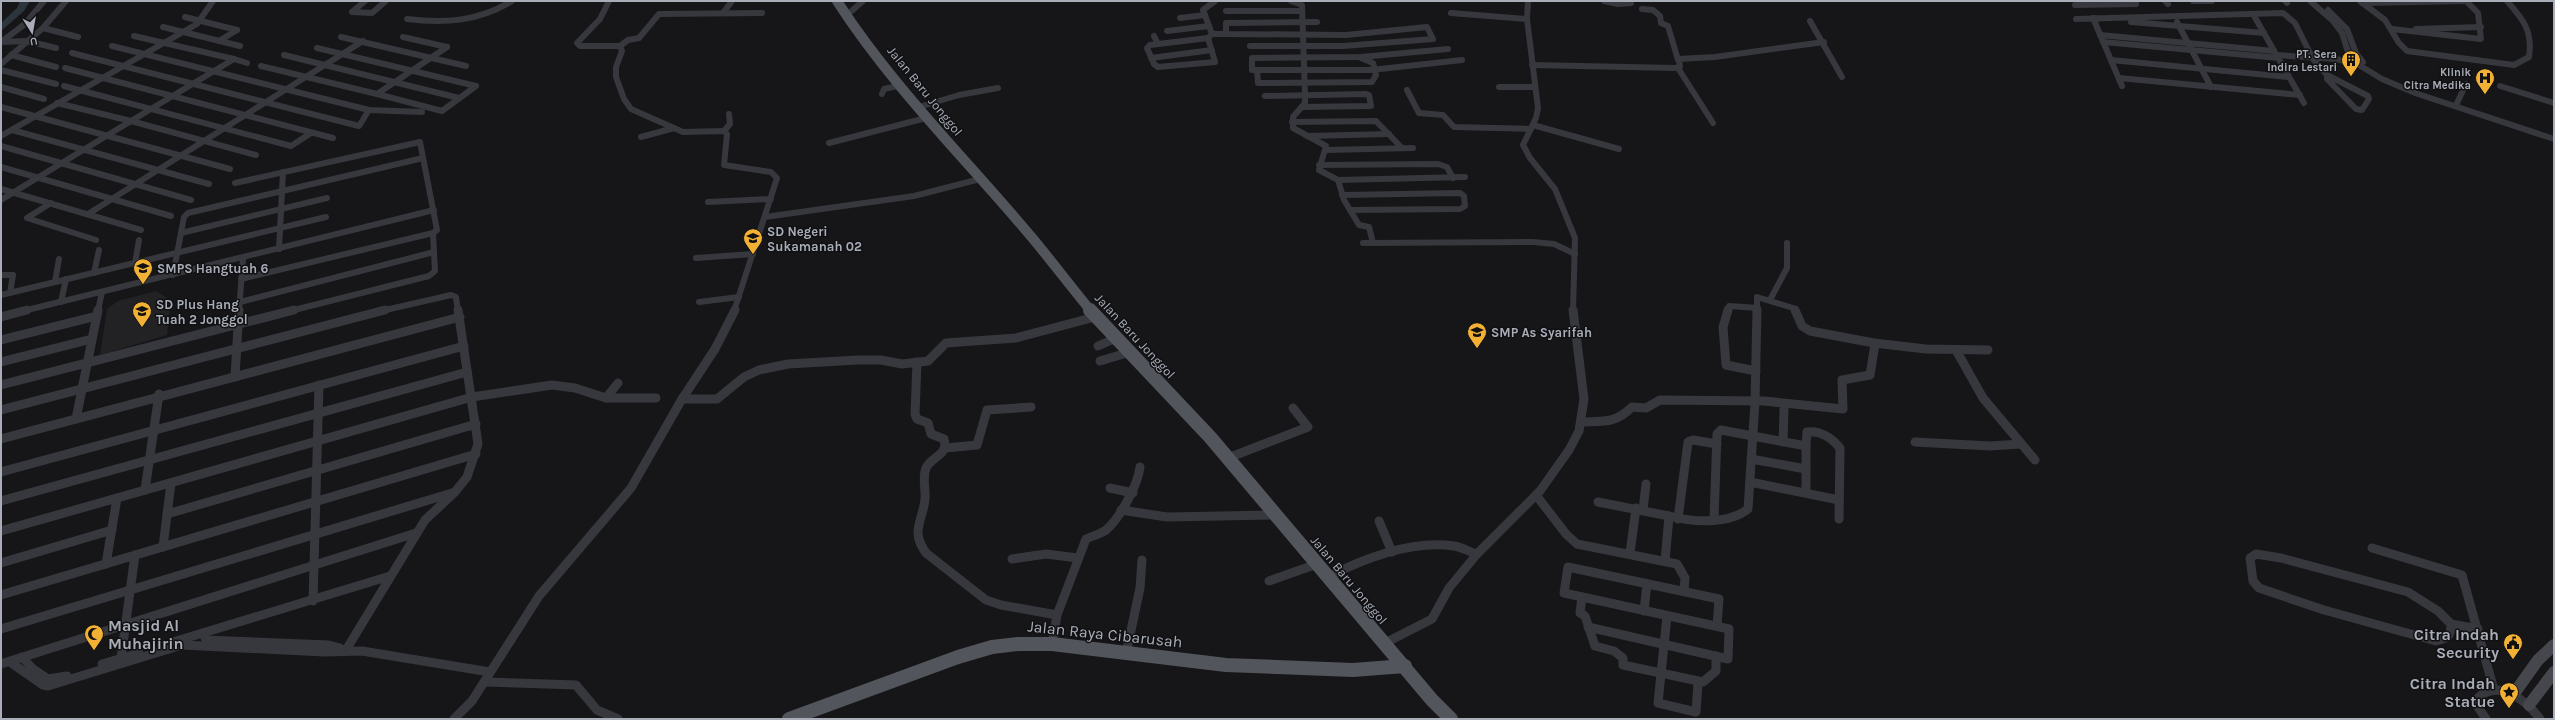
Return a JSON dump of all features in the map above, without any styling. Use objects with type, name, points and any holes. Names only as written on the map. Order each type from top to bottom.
[{"type":"main road","name":"Jalan Baru Jonggol","points":[[838,1],[855,28],[919,107],[926,118],[1042,250],[1095,317],[1130,352],[1228,458],[1328,578],[1451,719]]},
{"type":"main road","name":"Jalan Raya Cibarusah","points":[[789,719],[980,650],[1018,644],[1052,644],[1126,654],[1241,666],[1375,670],[1405,666]]},
{"type":"street","points":[[1,42],[24,24],[44,1]]},
{"type":"street","points":[[1,64],[43,28],[66,1]]},
{"type":"street","points":[[1,136],[184,31],[201,20],[207,7],[213,1]]},
{"type":"street","points":[[364,1],[352,12],[372,13],[386,1]]},
{"type":"street","points":[[407,19],[428,22],[482,17],[496,12],[512,1]]},
{"type":"street","points":[[609,1],[600,19],[577,43],[580,46],[620,46],[628,40],[639,38],[659,14],[762,13]]},
{"type":"street","points":[[723,13],[732,1]]},
{"type":"street","points":[[847,15],[863,1]]},
{"type":"street","points":[[1215,1],[1203,10],[1209,26],[1210,36],[1212,50],[1215,62],[1164,68],[1154,64],[1147,48],[1158,44],[1210,36],[1226,34],[1346,35],[1427,27],[1433,39],[1338,46],[1250,46]]},
{"type":"street","points":[[1291,1],[1302,5],[1305,82],[1305,103],[1302,108],[1294,114],[1292,122],[1294,129],[1324,145],[1326,150]]},
{"type":"street","points":[[1385,643],[1420,627],[1432,619],[1449,588],[1477,554],[1536,495],[1569,450],[1581,422],[1584,392],[1572,302],[1575,238],[1555,189],[1524,149],[1524,142],[1532,127],[1538,108],[1527,18],[1528,1]]},
{"type":"street","points":[[1604,1],[1618,4],[1632,3]]},
{"type":"street","points":[[2076,5],[2136,4],[2136,1]]},
{"type":"street","points":[[2193,1],[2212,1]]},
{"type":"street","points":[[2310,1],[2332,20],[2342,34],[2349,55],[2359,65],[2382,79],[2554,139]]},
{"type":"street","points":[[2318,1],[2344,26],[2351,37],[2355,52],[2363,62],[2391,79],[2417,92]]},
{"type":"street","points":[[2361,2],[2466,1],[2478,14],[2482,38],[2479,40],[2392,28]]},
{"type":"street","points":[[2361,2],[2392,28],[2399,46],[2407,51],[2503,64],[2519,64],[2529,57],[2531,45],[2525,21],[2507,1]]},
{"type":"street","points":[[1642,9],[1654,11],[1660,16],[1661,23],[1668,26],[1680,67],[1678,68],[1714,123]]},
{"type":"street","points":[[1226,12],[1302,11]]},
{"type":"street","points":[[1451,13],[1527,18]]},
{"type":"street","points":[[2253,14],[2304,103]]},
{"type":"street","points":[[2076,19],[2287,14],[2295,23],[2313,59],[2327,75],[2368,96],[2369,99],[2362,110],[2356,109],[2327,79],[2327,75]]},
{"type":"street","points":[[1180,18],[1205,15]]},
{"type":"street","points":[[2173,16],[2211,87]]},
{"type":"street","points":[[185,17],[237,30],[219,41]]},
{"type":"street","points":[[2093,18],[2264,34]]},
{"type":"street","points":[[2093,18],[2122,86]]},
{"type":"street","points":[[1810,21],[1824,42],[1842,77]]},
{"type":"street","points":[[1226,34],[1226,23],[1317,22]]},
{"type":"street","points":[[1167,31],[1209,26]]},
{"type":"street","points":[[163,27],[240,46]]},
{"type":"street","points":[[2410,31],[2423,28],[2481,27]]},
{"type":"street","points":[[43,28],[78,36]]},
{"type":"street","points":[[2100,35],[2188,43],[2313,59],[2336,59],[2359,65]]},
{"type":"street","points":[[134,36],[247,62]]},
{"type":"street","points":[[1154,36],[1158,44]]},
{"type":"street","points":[[341,37],[430,59],[466,66]]},
{"type":"street","points":[[377,94],[447,47],[403,37]]},
{"type":"street","points":[[1,42],[27,41],[56,48]]},
{"type":"street","points":[[88,214],[362,41]]},
{"type":"street","points":[[1678,60],[1824,42]]},
{"type":"street","points":[[2103,42],[2192,50],[2276,55]]},
{"type":"street","points":[[112,46],[369,110],[422,112]]},
{"type":"street","points":[[620,46],[622,51],[616,67],[616,77],[627,105],[635,112],[674,128],[688,132],[724,131],[730,124],[730,114]]},
{"type":"street","points":[[1338,46],[1352,57]]},
{"type":"street","points":[[261,66],[442,111],[476,86],[317,48]]},
{"type":"street","points":[[1448,49],[1361,57],[1252,58],[1252,70],[1375,69],[1462,60]]},
{"type":"street","points":[[1151,58],[1212,50]]},
{"type":"street","points":[[72,53],[359,126],[369,110]]},
{"type":"street","points":[[11,55],[56,67]]},
{"type":"street","points":[[284,55],[460,98]]},
{"type":"street","points":[[2336,59],[2349,55]]},
{"type":"street","points":[[1256,70],[1258,83],[1372,82],[1376,75],[1373,63],[1361,57]]},
{"type":"street","points":[[1,200],[234,59]]},
{"type":"street","points":[[2111,60],[2289,77]]},
{"type":"street","points":[[1532,65],[1678,68]]},
{"type":"street","points":[[65,68],[333,138]]},
{"type":"street","points":[[1,70],[56,84]]},
{"type":"street","points":[[2119,78],[2300,95]]},
{"type":"street","points":[[2457,103],[2466,84]]},
{"type":"street","points":[[882,94],[884,89],[901,85]]},
{"type":"street","points":[[64,86],[291,146],[311,133]]},
{"type":"street","points":[[2500,86],[2554,103]]},
{"type":"street","points":[[1,87],[44,99]]},
{"type":"street","points":[[1499,87],[1535,87]]},
{"type":"street","points":[[919,107],[959,95],[998,88]]},
{"type":"street","points":[[1407,90],[1416,110],[1423,114],[1443,115],[1454,127],[1532,127],[1619,149]]},
{"type":"street","points":[[1265,96],[1366,94],[1369,95],[1371,106],[1302,108]]},
{"type":"street","points":[[2438,99],[2457,103],[2554,134]]},
{"type":"street","points":[[57,103],[256,155]]},
{"type":"street","points":[[1,107],[230,169]]},
{"type":"street","points":[[829,143],[863,132],[897,128],[926,118]]},
{"type":"street","points":[[1292,122],[1374,121],[1402,148]]},
{"type":"street","points":[[641,137],[674,128]]},
{"type":"street","points":[[12,130],[209,184]]},
{"type":"street","points":[[454,719],[472,700],[539,596],[631,488],[682,398],[725,333],[739,297],[777,178],[774,173],[731,167],[722,163],[727,134],[724,131]]},
{"type":"street","points":[[1306,136],[1389,134]]},
{"type":"street","points":[[235,183],[418,142],[422,146],[437,230],[432,233],[241,279]]},
{"type":"street","points":[[1,146],[191,200]]},
{"type":"street","points":[[1326,150],[1413,148]]},
{"type":"street","points":[[1326,150],[1319,165],[1320,172],[1338,180],[1465,177]]},
{"type":"street","points":[[173,275],[184,217],[191,212],[423,158]]},
{"type":"street","points":[[1319,165],[1438,164],[1447,166],[1453,178]]},
{"type":"street","points":[[1,167],[171,216]]},
{"type":"street","points":[[279,249],[283,172]]},
{"type":"street","points":[[765,217],[914,196],[980,179]]},
{"type":"street","points":[[1338,180],[1342,195],[1359,225],[1369,227],[1373,243]]},
{"type":"street","points":[[1,188],[141,230]]},
{"type":"street","points":[[1342,195],[1460,193],[1464,195],[1465,206],[1460,209],[1350,210]]},
{"type":"street","points":[[181,233],[327,198]]},
{"type":"street","points":[[708,202],[771,199]]},
{"type":"street","points":[[51,203],[28,218],[96,240]]},
{"type":"street","points":[[1,317],[434,210]]},
{"type":"street","points":[[1,295],[326,217]]},
{"type":"street","points":[[1,386],[429,276],[435,271],[432,233]]},
{"type":"street","points":[[135,263],[139,240]]},
{"type":"street","points":[[1363,243],[1533,242],[1554,244],[1575,254]]},
{"type":"street","points":[[1770,300],[1787,268],[1787,243]]},
{"type":"street","points":[[94,273],[99,250]]},
{"type":"street","points":[[240,302],[434,252]]},
{"type":"street","points":[[696,258],[753,254]]},
{"type":"street","points":[[235,375],[242,258]]},
{"type":"street","points":[[55,282],[59,260]]},
{"type":"street","points":[[1,275],[13,275],[10,293]]},
{"type":"street","points":[[61,302],[66,279]]},
{"type":"street","points":[[77,417],[102,292]]},
{"type":"street","points":[[1,410],[446,295],[456,297],[476,424],[478,444],[476,454],[466,477],[455,492],[432,512],[416,533],[346,650]]},
{"type":"street","points":[[699,302],[739,297]]},
{"type":"street","points":[[1598,502],[1639,509],[1678,519],[1714,519],[1745,512],[1749,504],[1755,402],[1758,308],[1757,297],[1770,300],[1796,311],[1806,329],[1875,344],[1956,350],[1988,350]]},
{"type":"street","points":[[1756,371],[1726,365],[1723,327],[1729,306],[1758,308]]},
{"type":"street","points":[[1,439],[77,417],[460,315]]},
{"type":"street","points":[[1,340],[97,316]]},
{"type":"street","points":[[682,398],[716,399],[744,377],[759,370],[788,364],[876,360],[898,363],[931,360],[940,347],[946,343],[1016,338],[1095,317]]},
{"type":"street","points":[[1098,346],[1116,338]]},
{"type":"street","points":[[1,362],[92,339]]},
{"type":"street","points":[[1581,422],[1610,421],[1622,417],[1632,407],[1646,408],[1660,400],[1755,402],[1844,409],[1842,380],[1870,375],[1875,344]]},
{"type":"street","points":[[1,472],[464,346]]},
{"type":"street","points":[[1956,350],[1976,387],[2034,460]]},
{"type":"street","points":[[1100,361],[1130,352]]},
{"type":"street","points":[[917,362],[915,414],[917,419],[928,423],[931,434],[944,439],[945,448],[944,452],[929,464],[926,471],[925,498],[917,528],[919,543],[926,553],[986,600],[1001,605],[1057,614]]},
{"type":"street","points":[[1,502],[467,372]]},
{"type":"street","points":[[606,398],[618,383]]},
{"type":"street","points":[[313,601],[319,385]]},
{"type":"street","points":[[1,531],[472,397],[552,385],[575,388],[606,398],[656,398]]},
{"type":"street","points":[[145,490],[159,395]]},
{"type":"street","points":[[945,448],[977,445],[987,410],[1031,407]]},
{"type":"street","points":[[1228,458],[1308,427],[1293,408]]},
{"type":"street","points":[[1783,442],[1784,409]]},
{"type":"street","points":[[1,435],[77,417]]},
{"type":"street","points":[[167,514],[476,424]]},
{"type":"street","points":[[1714,519],[1717,434],[1721,430],[1806,446]]},
{"type":"street","points":[[1806,492],[1807,432],[1812,431],[1833,441],[1840,448],[1839,519]]},
{"type":"street","points":[[1678,519],[1688,442],[1693,440],[1717,444]]},
{"type":"street","points":[[1915,442],[1990,446],[2021,444]]},
{"type":"street","points":[[1,595],[476,454]]},
{"type":"street","points":[[1751,459],[1806,469]]},
{"type":"street","points":[[1052,644],[1057,614],[1086,538],[1106,530],[1133,493],[1139,478],[1140,467]]},
{"type":"street","points":[[1750,482],[1806,492],[1839,500]]},
{"type":"street","points":[[163,547],[170,483]]},
{"type":"street","points":[[1630,554],[1639,509],[1646,484]]},
{"type":"street","points":[[1110,488],[1133,493]]},
{"type":"street","points":[[1,629],[455,492]]},
{"type":"street","points":[[1536,495],[1573,542],[1677,564],[1685,578],[1684,591]]},
{"type":"street","points":[[106,564],[117,498]]},
{"type":"street","points":[[1121,510],[1150,516],[1167,517],[1277,516]]},
{"type":"street","points":[[1664,561],[1669,516]]},
{"type":"street","points":[[1379,521],[1392,552]]},
{"type":"street","points":[[1,562],[112,530]]},
{"type":"street","points":[[5,663],[314,567],[416,533]]},
{"type":"street","points":[[1328,578],[1357,561],[1392,552],[1441,545],[1455,546],[1477,554]]},
{"type":"street","points":[[2372,548],[2459,572],[2464,577],[2467,599],[2478,629],[2494,690]]},
{"type":"street","points":[[1012,559],[1046,554],[1078,558]]},
{"type":"street","points":[[2451,624],[2451,634],[2448,638],[2436,641],[2266,591],[2253,581],[2250,558],[2256,554],[2281,558],[2408,592],[2438,611],[2451,624],[2478,629]]},
{"type":"street","points":[[121,658],[136,555]]},
{"type":"street","points":[[1126,654],[1140,588],[1142,560]]},
{"type":"street","points":[[1269,582],[1317,564]]},
{"type":"street","points":[[1588,627],[1728,659],[1730,629],[1564,594],[1568,567],[1719,599],[1717,626]]},
{"type":"street","points":[[22,658],[33,669],[53,679],[313,601],[390,576]]},
{"type":"street","points":[[1644,611],[1647,584]]},
{"type":"street","points":[[1582,597],[1580,613],[1585,616],[1595,646],[1614,651],[1623,658],[1623,665],[1698,683],[1703,682],[1716,671],[1716,656]]},
{"type":"street","points":[[1667,616],[1658,703],[1696,712],[1698,683]]},
{"type":"street","points":[[203,633],[206,640],[329,645],[346,650]]},
{"type":"street","points":[[5,663],[43,685],[48,686],[182,645],[325,652],[346,650],[378,653],[490,672]]},
{"type":"street","points":[[2513,695],[2538,660],[2554,645]]},
{"type":"street","points":[[2529,705],[2554,672]]},
{"type":"street","points":[[484,682],[576,685],[597,710],[618,719]]},
{"type":"street","points":[[2486,719],[2478,707],[2478,698],[2484,692],[2494,690],[2513,695],[2529,705],[2540,719]]},
{"type":"shaded area","points":[[156,291],[167,298],[170,309],[167,335],[100,355],[107,309],[118,301]]},
{"type":"waterway","points":[[1,28],[21,9],[25,1]]},
{"type":"place","name":"PT. Sera Indira Lestari","points":[[2351,77]]},
{"type":"place","name":"Klinik Citra Medika","points":[[2485,95]]},
{"type":"place","name":"SD Negeri Sukamanah 02","points":[[753,255]]},
{"type":"place","name":"SMPS Hangtuah 6","points":[[143,285]]},
{"type":"place","name":"SD Plus Hang Tuah 2 Jonggol","points":[[142,328]]},
{"type":"place","name":"SMP As Syarifah","points":[[1477,349]]},
{"type":"place","name":"Masjid Al Muhajirin","points":[[94,651]]},
{"type":"place","name":"Citra Indah Security","points":[[2513,660]]},
{"type":"place","name":"Citra Indah Statue","points":[[2509,709]]}]
